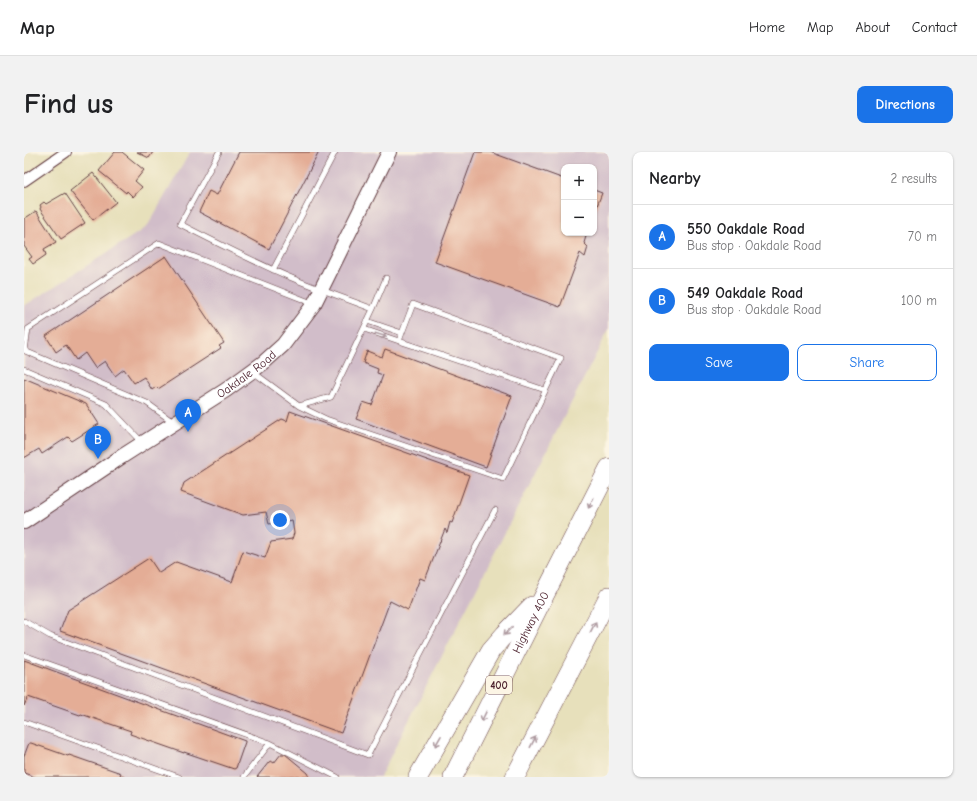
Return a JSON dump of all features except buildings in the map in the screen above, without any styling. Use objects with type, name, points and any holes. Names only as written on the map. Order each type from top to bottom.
[{"type":"highway","name":"Highway 400","points":[[453,777],[609,468]]},
{"type":"highway","points":[[418,777],[491,650],[545,594]]},
{"type":"highway","points":[[515,777],[609,596]]},
{"type":"street","points":[[24,181],[66,152]]},
{"type":"street","name":"Oakdale Road","points":[[24,522],[121,457],[226,390],[263,363],[284,345],[314,304],[389,152]]},
{"type":"lane","points":[[219,152],[180,224],[274,270],[321,290],[373,309]]},
{"type":"lane","points":[[274,270],[335,152]]},
{"type":"lane","points":[[174,423],[147,403],[25,351],[28,330],[159,243],[314,304]]},
{"type":"lane","points":[[299,406],[331,397],[364,329],[386,278]]},
{"type":"lane","points":[[252,371],[299,406],[326,419],[503,479],[561,358],[413,304],[399,341]]},
{"type":"lane","points":[[367,321],[402,333]]},
{"type":"lane","points":[[364,329],[546,390]]},
{"type":"lane","points":[[24,369],[106,404],[143,443]]},
{"type":"lane","points":[[24,621],[50,636],[368,755],[495,510]]},
{"type":"lane","points":[[24,655],[270,742],[337,777]]},
{"type":"lane","points":[[24,722],[179,777]]},
{"type":"lane","points":[[244,777],[270,742]]},
{"type":"shaded area","points":[[190,152],[609,152],[609,329],[380,777],[24,777],[24,306],[147,227]]},
{"type":"place","name":"550 Oakdale Road","points":[[188,432]]},
{"type":"place","name":"549 Oakdale Road","points":[[98,459]]}]
